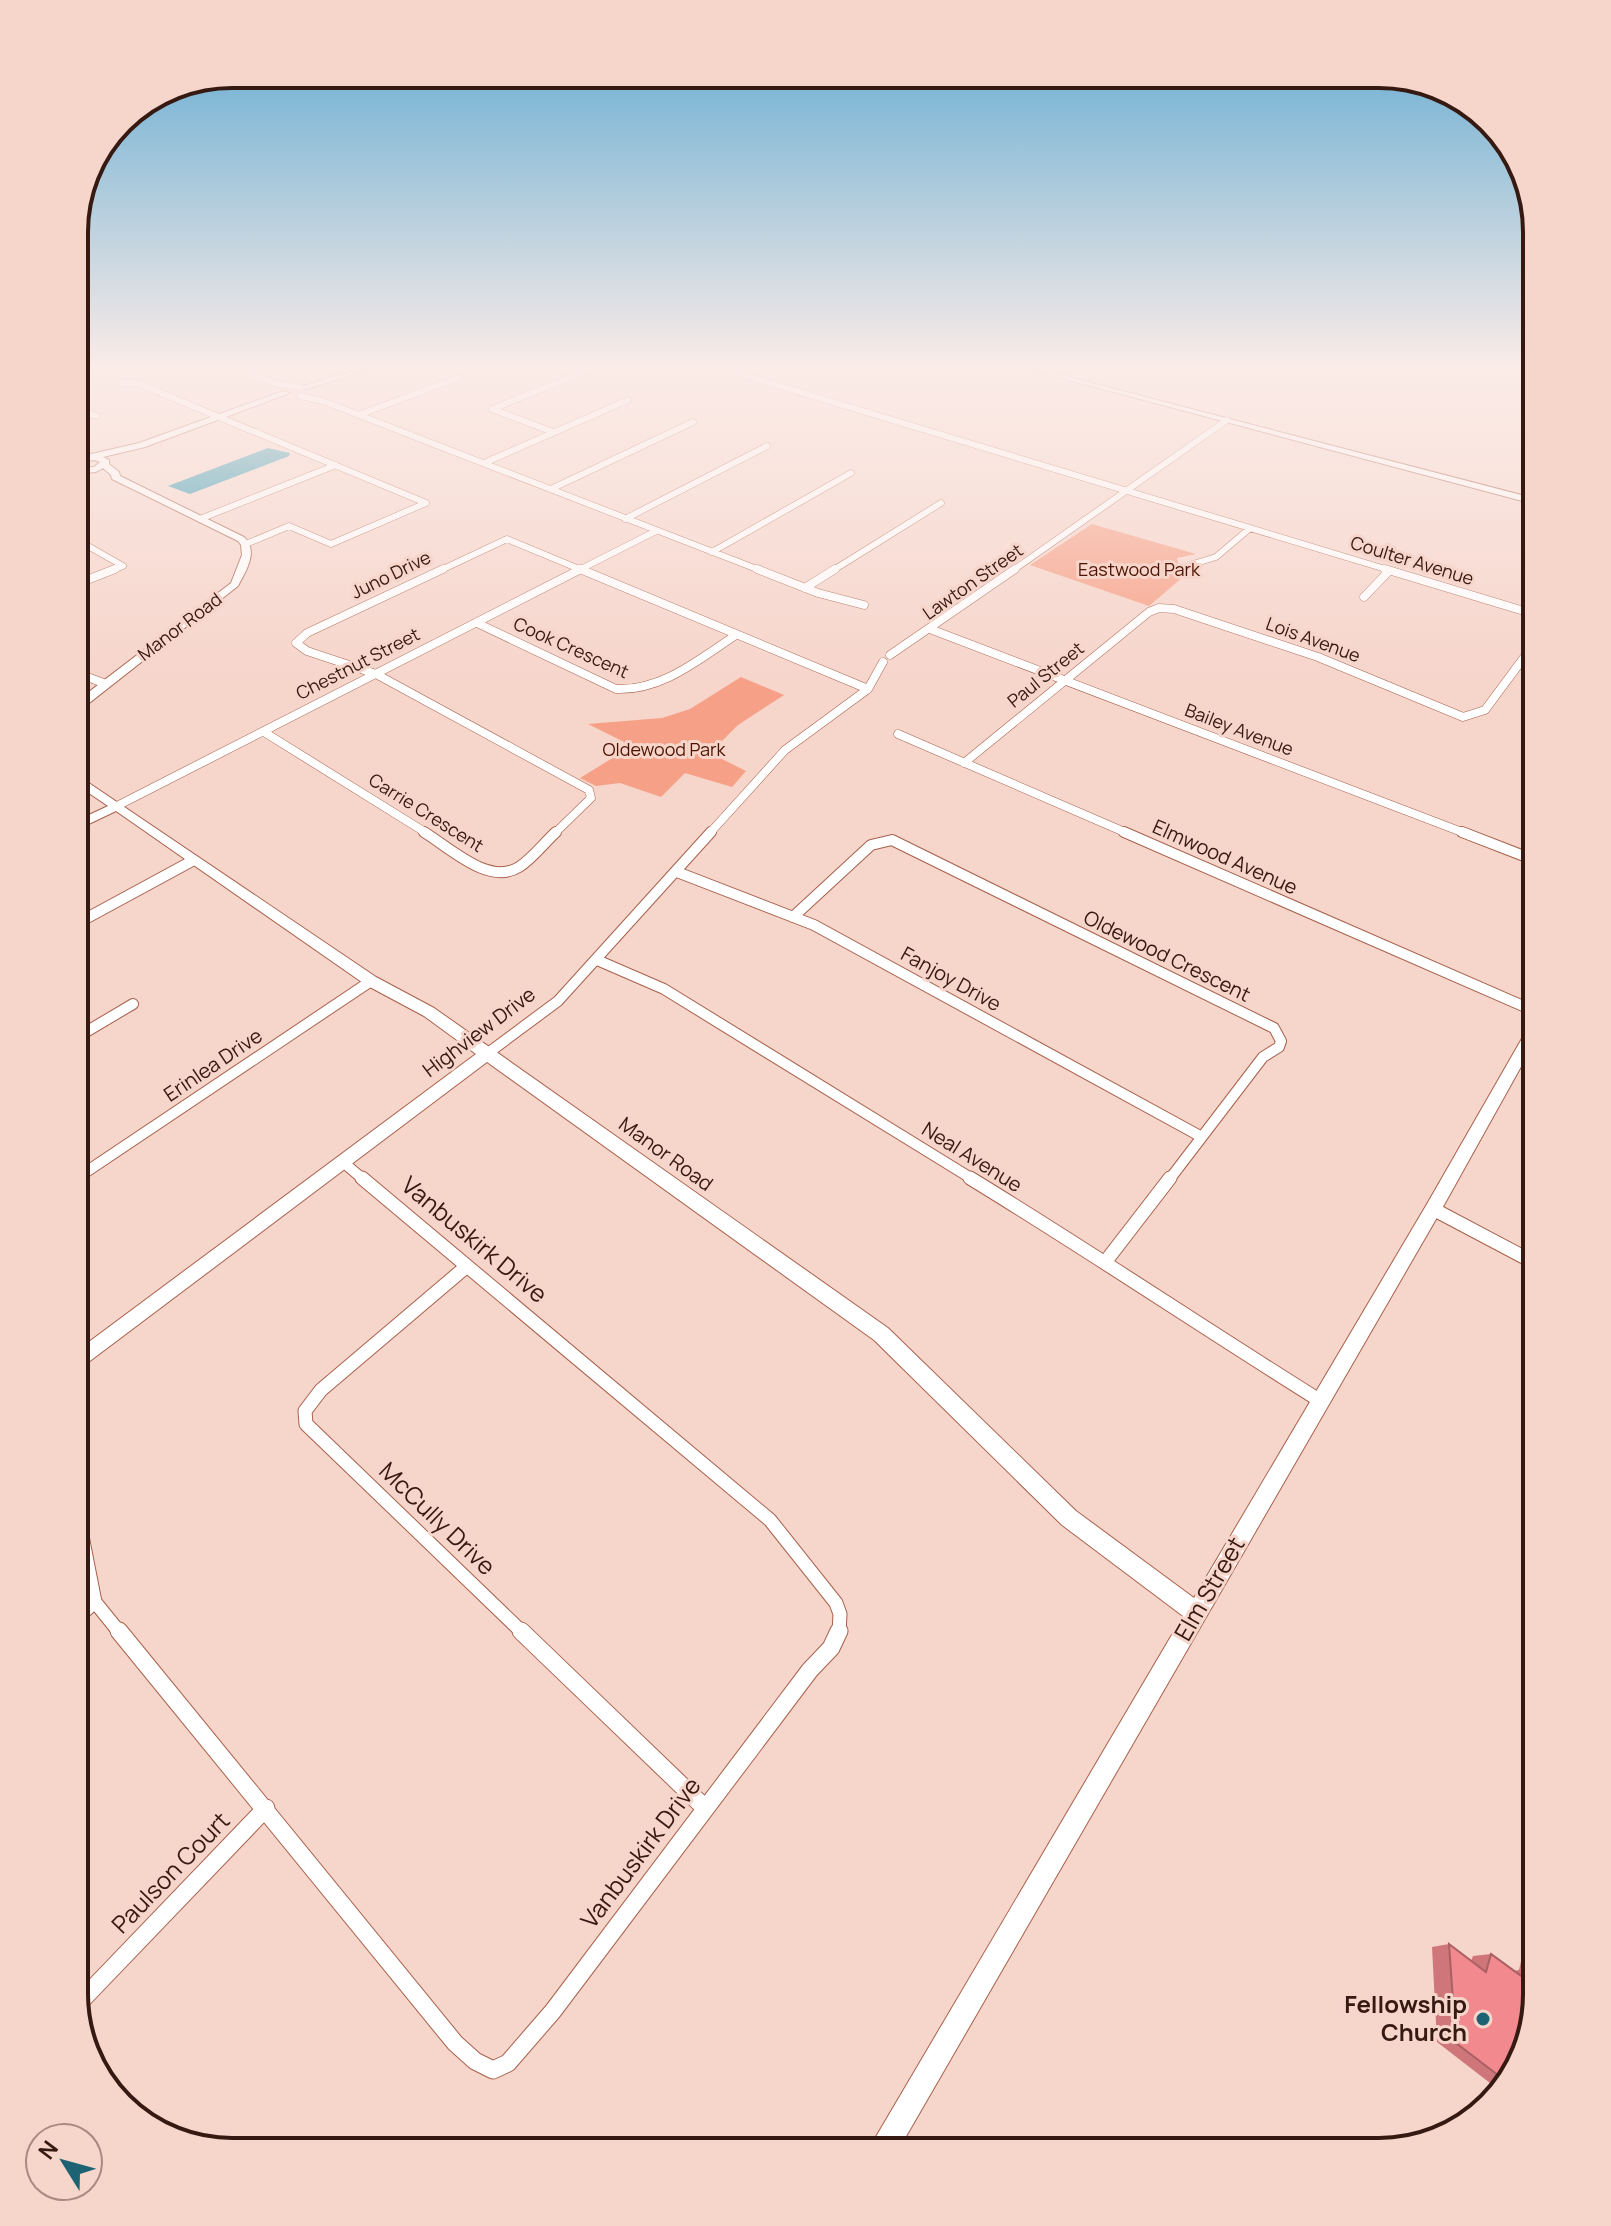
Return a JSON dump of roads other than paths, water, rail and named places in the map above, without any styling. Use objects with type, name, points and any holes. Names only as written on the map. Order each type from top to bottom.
[{"type":"street","points":[[92,474],[115,477],[246,544],[289,526],[331,544],[426,503],[357,474]]},
{"type":"street","points":[[200,519],[314,474]]},
{"type":"street","points":[[512,474],[805,588],[864,605]]},
{"type":"street","points":[[551,489],[583,474]]},
{"type":"street","points":[[625,519],[713,474]]},
{"type":"street","points":[[712,552],[849,474]]},
{"type":"street","name":"Coulter Avenue","points":[[1068,474],[1523,611]]},
{"type":"street","name":"Lawton Street","points":[[890,655],[1153,474]]},
{"type":"street","points":[[1431,474],[1523,498]]},
{"type":"street","points":[[805,588],[941,503]]},
{"type":"street","points":[[1193,564],[1216,557],[1249,529]]},
{"type":"street","name":"Chestnut Street","points":[[88,820],[656,531]]},
{"type":"street","name":"Juno Drive","points":[[376,674],[307,651],[296,643],[307,633],[501,539],[512,539],[582,569]]},
{"type":"street","name":"Manor Road","points":[[88,700],[235,584],[247,555],[246,544]]},
{"type":"street","points":[[88,546],[123,566],[88,580]]},
{"type":"street","points":[[582,569],[868,689]]},
{"type":"street","points":[[1364,597],[1389,571]]},
{"type":"street","name":"Lois Avenue","points":[[1149,612],[1167,608],[1188,613],[1318,657],[1443,706],[1462,717],[1477,716],[1485,710],[1523,659]]},
{"type":"street","name":"Paul Street","points":[[964,763],[1149,612]]},
{"type":"street","name":"Cook Crescent","points":[[477,623],[616,689],[633,691],[650,688],[736,635]]},
{"type":"street","name":"Bailey Avenue","points":[[930,629],[1523,856]]},
{"type":"street","name":"Highview Drive","points":[[88,1353],[558,1001],[785,750],[868,689],[883,662]]},
{"type":"street","name":"Carrie Crescent","points":[[264,732],[494,874],[520,867],[591,798],[592,794],[585,787],[376,674]]},
{"type":"street","points":[[88,677],[106,684]]},
{"type":"street","name":"Elmwood Avenue","points":[[898,734],[1523,1006]]},
{"type":"street","name":"Manor Road","points":[[88,787],[371,981],[429,1012],[881,1334],[1069,1518],[1196,1613]]},
{"type":"street","name":"Oldewood Crescent","points":[[793,917],[871,845],[892,840],[1274,1028],[1281,1041],[1279,1047],[1263,1057],[1106,1261]]},
{"type":"street","points":[[88,917],[192,861]]},
{"type":"street","name":"Fanjoy Drive","points":[[677,872],[831,934],[1200,1136]]},
{"type":"street","name":"Neal Avenue","points":[[597,960],[664,989],[1106,1261],[1190,1319],[1319,1400]]},
{"type":"street","name":"Erinlea Drive","points":[[88,1171],[371,981]]},
{"type":"street","points":[[88,1031],[133,1004]]},
{"type":"street","name":"Elm Street","points":[[889,2138],[1523,1050]]},
{"type":"street","name":"Vanbuskirk Drive","points":[[88,1566],[95,1602],[266,1808],[462,2053],[477,2065],[493,2070],[508,2063],[553,2011],[704,1807],[810,1670],[837,1641],[842,1615],[836,1603],[770,1520],[343,1162]]},
{"type":"street","points":[[1433,1209],[1523,1257]]},
{"type":"street","name":"McCully Drive","points":[[467,1266],[321,1390],[305,1411],[306,1424],[704,1807]]},
{"type":"street","points":[[88,1608],[95,1602]]},
{"type":"street","name":"Paulson Court","points":[[88,1994],[266,1808]]},
{"type":"water","points":[[200,474],[242,474],[190,494],[168,486]]},
{"type":"place","name":"Fellowship Church","points":[[1483,2019]]},
{"type":"park label","name":"Eastwood Park","points":[[1139,570]]},
{"type":"park label","name":"Oldewood Park","points":[[664,750]]}]
